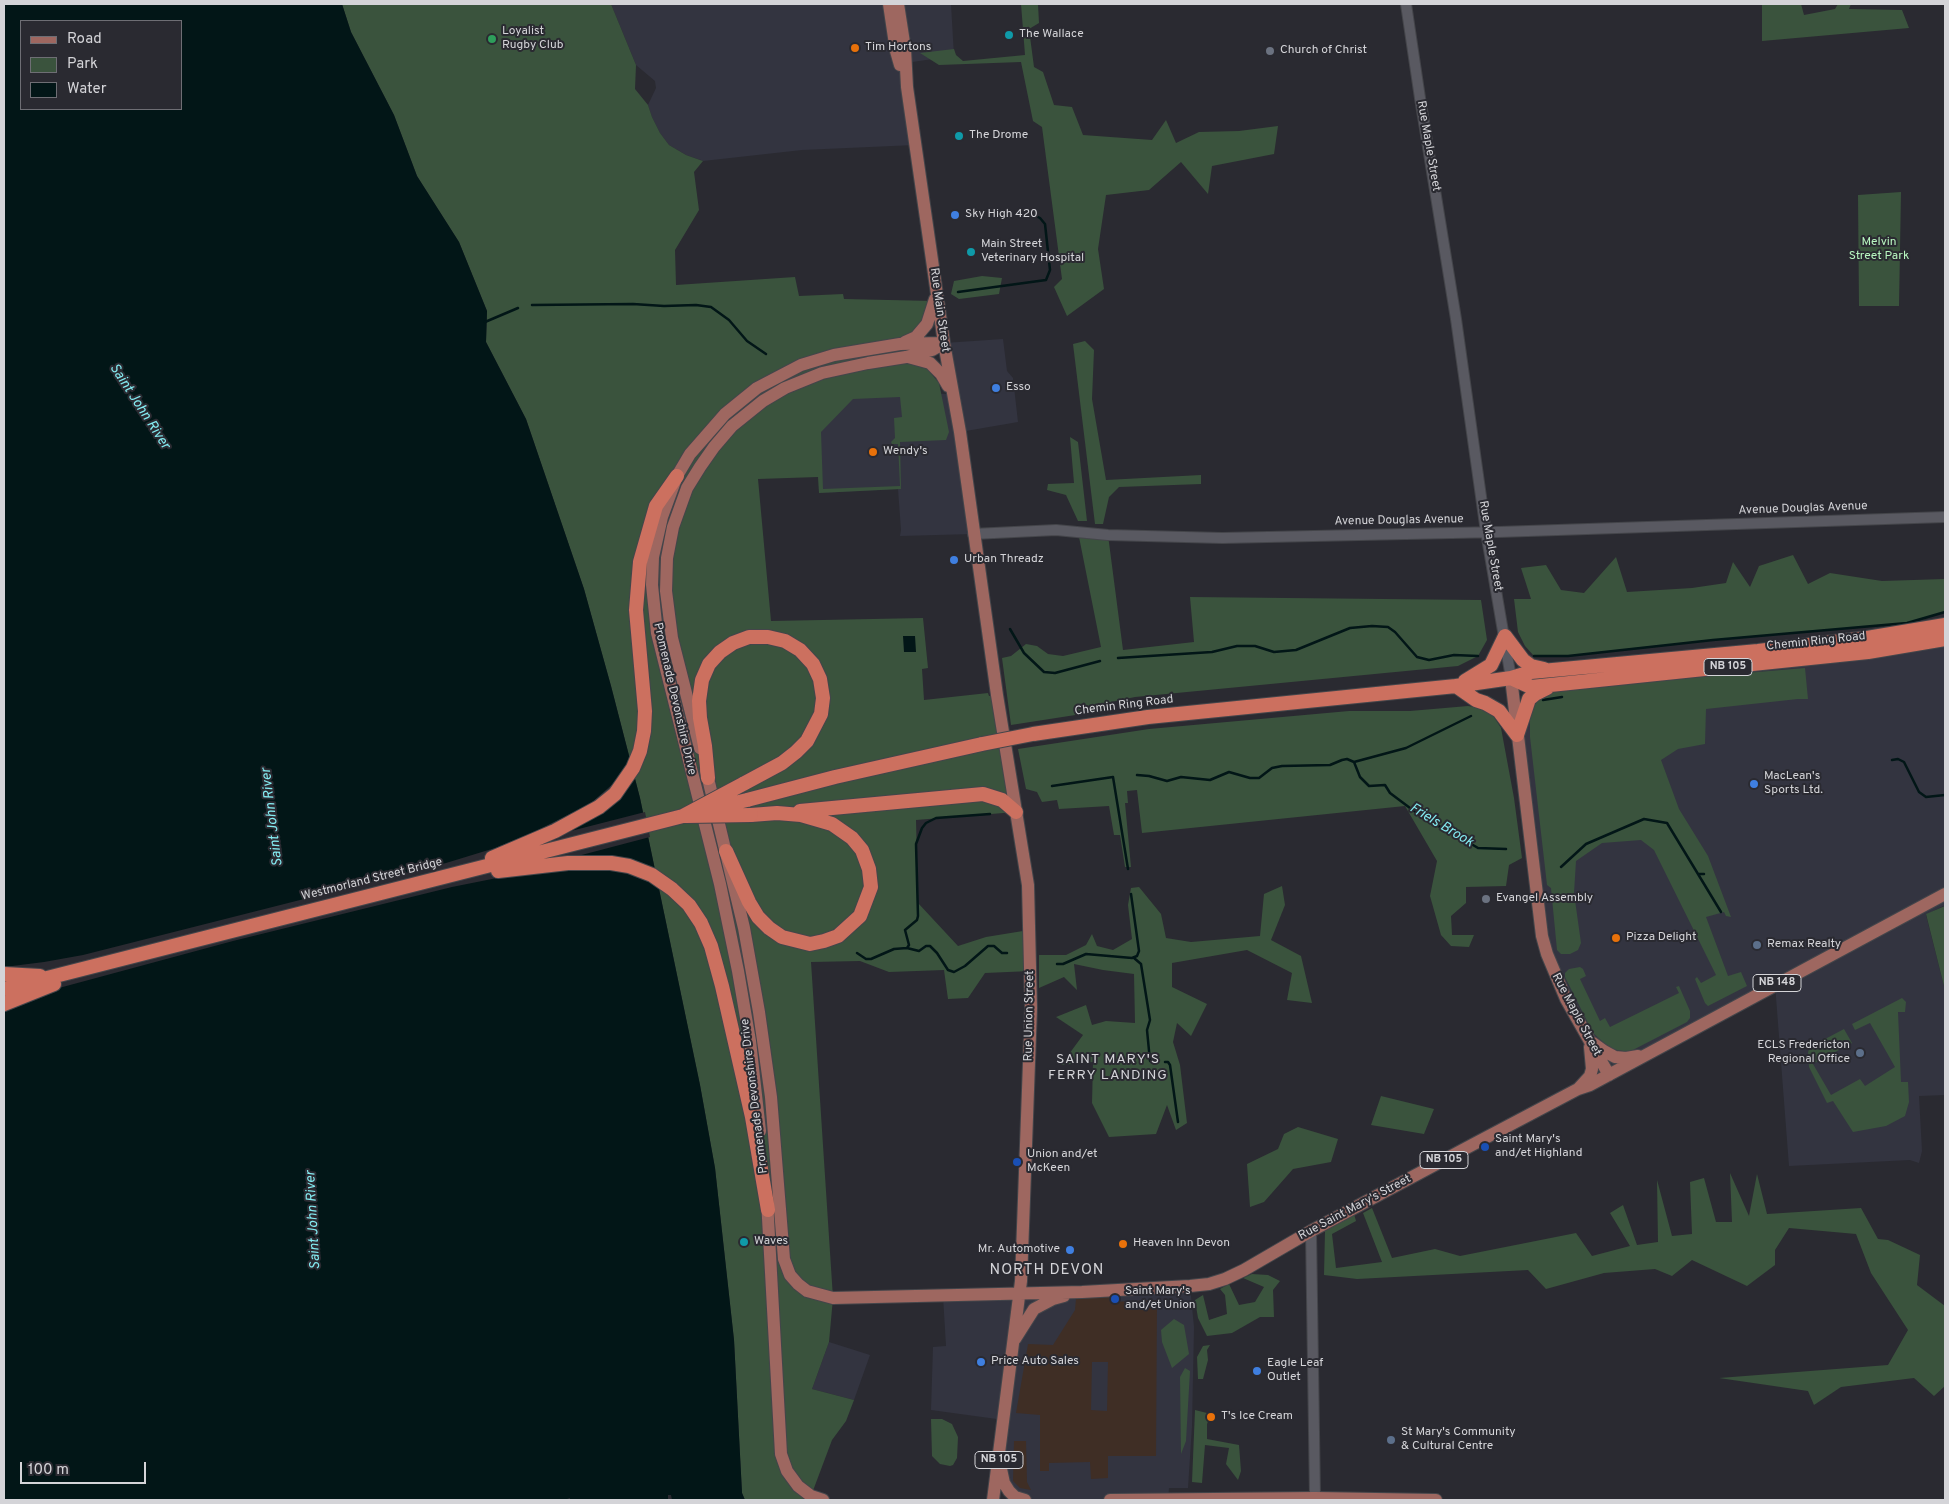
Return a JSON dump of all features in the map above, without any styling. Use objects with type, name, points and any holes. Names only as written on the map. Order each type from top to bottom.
[{"type":"highway","points":[[450,876],[555,831],[580,818],[604,803],[625,781],[634,768],[644,731],[645,711],[636,630],[638,576],[646,537],[656,506],[677,476]]},
{"type":"highway","name":"Chemin Ring Road","points":[[747,800],[836,776],[982,744],[1095,724],[1456,686],[1511,678],[1531,672],[1548,670],[1758,651],[1867,638],[1945,625]]},
{"type":"highway","points":[[1517,735],[1493,707],[1476,700],[1456,686],[1478,675],[1491,665],[1505,636],[1523,660],[1531,666],[1548,670]]},
{"type":"highway","points":[[683,816],[782,763],[807,741],[821,714],[823,698],[820,679],[813,664],[800,650],[785,641],[768,637],[749,637],[733,643],[720,652],[709,664],[702,680],[699,701],[700,718],[706,746],[708,778]]},
{"type":"highway","name":"Chemin Ring Road","points":[[1511,678],[1531,687],[1868,652],[1945,638]]},
{"type":"highway","points":[[1517,735],[1529,699],[1541,690],[1557,684]]},
{"type":"highway","points":[[683,816],[751,815],[983,794],[1002,800],[1016,812]]},
{"type":"highway","name":"Westmorland Street Bridge","points":[[4,989],[747,800]]},
{"type":"highway","points":[[726,851],[749,902],[769,928],[782,937],[810,944],[838,936],[860,916],[871,887],[869,869],[862,850],[848,834],[832,824],[801,815],[777,813]]},
{"type":"highway","points":[[450,876],[568,863],[611,863],[629,866],[652,876],[672,889],[689,905],[711,946],[732,1026],[752,1117],[768,1210]]},
{"type":"highway","points":[[4,1004],[52,985],[76,970]]},
{"type":"highway","points":[[4,974],[53,976]]},
{"type":"main road","name":"Rue Main Street","points":[[889,4],[896,51],[907,87]]},
{"type":"main road","name":"Rue Main Street","points":[[898,4],[905,49],[907,87],[944,343],[960,432],[973,534]]},
{"type":"main road","points":[[900,344],[916,337],[927,324],[933,309],[936,289]]},
{"type":"main road","name":"Promenade Devonshire Drive","points":[[823,1500],[811,1496],[798,1486],[787,1471],[781,1454],[768,1210],[750,1041],[720,884],[664,667],[653,608],[653,557],[662,517],[677,476],[690,454],[712,428],[740,401],[757,388],[801,365],[834,355],[900,344],[944,343]]},
{"type":"main road","name":"Promenade Devonshire Drive","points":[[886,1297],[833,1298],[813,1294],[798,1284],[790,1274],[784,1259],[772,1097],[752,969],[726,851],[678,662],[668,614],[666,591],[667,558],[673,527],[687,488],[714,447],[732,426],[763,401],[802,380],[822,373],[868,362],[906,357],[932,350],[944,343]]},
{"type":"main road","points":[[906,357],[926,361],[934,366],[941,374],[952,394]]},
{"type":"main road","name":"Rue Union Street","points":[[973,534],[1028,885],[1031,971],[1030,1058],[1019,1293],[993,1500]]},
{"type":"main road","name":"Rue Maple Street","points":[[1511,678],[1542,936],[1551,967],[1566,999],[1609,1075]]},
{"type":"main road","name":"Rue Saint Mary's Street","points":[[886,1297],[1082,1292],[1209,1284],[1244,1270],[1311,1231],[1609,1075],[1945,894]]},
{"type":"main road","points":[[1588,1038],[1615,1057],[1632,1058],[1654,1050]]},
{"type":"main road","points":[[1578,1090],[1592,1069],[1593,1063],[1588,1038]]},
{"type":"main road","points":[[1014,1341],[1034,1309],[1053,1299],[1082,1292]]},
{"type":"main road","points":[[999,1463],[1004,1484],[1015,1497],[1025,1500]]},
{"type":"main road","points":[[1110,1500],[1315,1498],[1436,1500]]},
{"type":"street","name":"Rue Maple Street","points":[[1406,4],[1456,319],[1486,532],[1511,678]]},
{"type":"street","name":"Avenue Douglas Avenue","points":[[973,534],[1056,530],[1108,535],[1222,538],[1486,532],[1945,517]]},
{"type":"street","points":[[1311,1231],[1315,1498]]},
{"type":"shaded area","points":[[611,4],[951,4],[954,56],[905,63],[915,145],[802,150],[703,161],[686,155],[669,145],[660,133],[648,105],[656,88],[655,81],[636,65]]},
{"type":"shaded area","points":[[1003,339],[1007,371],[1013,378],[1018,422],[960,432],[973,534],[900,536],[898,489],[819,493],[817,431],[851,395],[952,394],[944,343]]},
{"type":"shaded area","points":[[1945,639],[1945,905],[1926,915],[1945,990],[1945,1095],[1919,1096],[1922,1151],[1919,1163],[1910,1160],[1789,1166],[1775,984],[1609,1075],[1551,967],[1517,735],[1529,699]]},
{"type":"shaded area","points":[[1190,1286],[1194,1327],[1192,1426],[1188,1488],[1169,1488],[1168,1500],[1025,1500],[1015,1497],[999,1463],[1004,1420],[931,1410],[933,1347],[946,1346],[943,1296]]},
{"type":"shaded area","points":[[1111,1296],[1111,1302],[1157,1300],[1156,1456],[1108,1456],[1108,1478],[1091,1479],[1090,1462],[1049,1463],[1049,1471],[1040,1471],[1040,1415],[1016,1413],[1028,1344],[1053,1345],[1075,1310],[1076,1299]],"holes":[[[1092,1362],[1108,1362],[1107,1411],[1091,1410]]]},
{"type":"shaded area","points":[[829,1342],[870,1355],[854,1400],[812,1389]]},
{"type":"shaded area","points":[[1014,1441],[1026,1441],[1027,1482],[1031,1490],[1020,1488],[1013,1481]]},
{"type":"green space","points":[[342,4],[611,4],[636,65],[635,89],[648,105],[660,133],[669,145],[686,155],[703,161],[694,172],[699,210],[675,250],[676,285],[795,277],[799,296],[843,294],[844,299],[934,301],[930,317],[901,344],[906,357],[930,363],[928,370],[939,383],[949,432],[946,440],[900,442],[901,489],[819,493],[818,477],[758,479],[771,621],[923,618],[928,668],[922,669],[924,700],[988,693],[989,696],[997,695],[1016,812],[916,820],[918,903],[958,946],[986,937],[1029,930],[1031,971],[985,973],[968,998],[948,999],[944,970],[889,972],[860,961],[811,962],[833,1298],[829,1342],[812,1389],[854,1400],[846,1421],[832,1440],[811,1496],[823,1500],[745,1500],[742,1493],[734,1340],[715,1168],[700,1085],[640,798],[611,686],[584,589],[526,419],[486,342],[487,311],[459,242],[417,176],[394,115],[351,32]],"holes":[[[900,397],[902,417],[894,418],[895,438],[891,442],[892,444],[898,444],[900,486],[823,489],[821,432],[853,399]]]},
{"type":"green space","points":[[1021,4],[1038,4],[1039,23],[1029,29],[1034,67],[1043,72],[1054,105],[1072,107],[1083,135],[1152,140],[1166,120],[1176,143],[1199,132],[1239,131],[1278,126],[1274,154],[1212,166],[1208,194],[1181,162],[1149,190],[1106,195],[1098,249],[1104,289],[1067,316],[1054,287],[1062,279],[1042,127],[1033,121],[1021,62],[939,65],[920,53],[954,49],[956,55],[963,61],[1025,55]]},
{"type":"green space","points":[[1762,4],[1801,4],[1804,15],[1835,9],[1838,4],[1851,4],[1849,9],[1902,10],[1909,28],[1762,41]]},
{"type":"green space","name":"Melvin Street Park","points":[[1901,192],[1899,306],[1859,306],[1858,195]]},
{"type":"green space","points":[[982,276],[1002,278],[999,294],[959,299],[951,294],[954,281]]},
{"type":"green space","points":[[1085,341],[1094,350],[1092,399],[1106,480],[1201,475],[1201,484],[1119,487],[1109,497],[1103,524],[1095,524],[1073,344]]},
{"type":"green space","points":[[1070,437],[1078,442],[1087,521],[1078,521],[1066,495],[1047,490],[1048,484],[1074,483]]},
{"type":"green space","points":[[1078,532],[1108,535],[1123,650],[1194,642],[1190,597],[1481,600],[1487,640],[1478,656],[1458,666],[1135,697],[1111,702],[1114,709],[1011,725],[1002,658],[1011,656],[1026,644],[1037,646],[1048,654],[1063,656],[1101,647]]},
{"type":"green space","points":[[1793,555],[1808,584],[1830,573],[1882,581],[1945,579],[1945,612],[1907,623],[1713,640],[1568,656],[1534,656],[1525,646],[1518,632],[1514,599],[1531,599],[1521,568],[1546,565],[1561,590],[1584,593],[1616,557],[1627,592],[1692,588],[1726,583],[1733,562],[1750,587],[1759,566]]},
{"type":"green space","points":[[1805,668],[1808,699],[1706,709],[1705,744],[1678,749],[1661,760],[1679,809],[1708,856],[1731,917],[1726,916],[1724,912],[1706,917],[1728,976],[1741,972],[1747,986],[1708,1006],[1705,1003],[1695,979],[1697,977],[1701,983],[1716,975],[1654,850],[1641,840],[1602,843],[1576,861],[1574,893],[1581,943],[1578,950],[1570,954],[1561,954],[1557,950],[1551,888],[1547,885],[1530,737],[1532,702],[1556,689]]},
{"type":"green space","points":[[1468,706],[1480,708],[1492,714],[1501,728],[1514,798],[1522,858],[1509,865],[1506,886],[1466,887],[1466,903],[1451,916],[1452,935],[1474,935],[1469,947],[1451,946],[1441,935],[1430,896],[1437,861],[1405,806],[1142,833],[1137,790],[1127,791],[1128,803],[1125,803],[1131,867],[1125,867],[1120,835],[1114,835],[1109,806],[1059,809],[1057,800],[1042,802],[1037,792],[1026,789],[1018,749],[1149,729],[1349,711],[1410,711]]},
{"type":"green space","points":[[1282,886],[1285,905],[1271,940],[1301,956],[1312,1003],[1287,1000],[1292,973],[1247,950],[1172,963],[1172,987],[1207,1004],[1191,1036],[1177,1023],[1173,1042],[1180,1065],[1187,1123],[1176,1130],[1167,1105],[1156,1134],[1109,1137],[1092,1103],[1093,1062],[1061,1065],[1083,1035],[1056,1017],[1086,1005],[1092,1025],[1106,1021],[1135,1023],[1134,974],[1074,964],[1077,990],[1064,977],[1039,988],[1039,955],[1066,955],[1086,945],[1092,934],[1097,946],[1113,950],[1132,939],[1128,905],[1131,888],[1139,887],[1161,914],[1166,938],[1191,942],[1260,936],[1264,894]]},
{"type":"green space","points":[[1945,906],[1945,990],[1926,914]]},
{"type":"green space","points":[[1580,967],[1586,976],[1580,979],[1600,1021],[1605,1018],[1610,1027],[1679,993],[1676,987],[1679,986],[1690,1011],[1690,1018],[1687,1022],[1629,1052],[1611,1049],[1593,1033],[1565,977],[1565,973],[1569,969]]},
{"type":"green space","points":[[1902,998],[1906,1002],[1905,1012],[1898,1012],[1901,1082],[1908,1082],[1909,1102],[1905,1116],[1886,1126],[1853,1132],[1833,1101],[1827,1103],[1809,1067],[1808,1052],[1810,1047],[1844,1029],[1852,1043],[1813,1064],[1831,1095],[1860,1079],[1865,1086],[1895,1067],[1870,1023],[1855,1030],[1852,1024]]},
{"type":"green space","points":[[1381,1096],[1434,1109],[1424,1134],[1371,1125]]},
{"type":"green space","points":[[1298,1127],[1338,1139],[1331,1162],[1293,1169],[1264,1202],[1250,1207],[1247,1164],[1278,1149],[1284,1134]]},
{"type":"green space","points":[[1730,1173],[1749,1216],[1757,1174],[1767,1214],[1861,1208],[1878,1239],[1888,1240],[1920,1255],[1917,1285],[1945,1306],[1945,1386],[1934,1396],[1914,1378],[1841,1387],[1814,1405],[1808,1391],[1719,1378],[1888,1365],[1908,1330],[1871,1273],[1856,1234],[1789,1228],[1775,1250],[1775,1265],[1747,1286],[1692,1260],[1672,1276],[1655,1269],[1604,1273],[1546,1289],[1528,1270],[1357,1279],[1324,1275],[1325,1231],[1354,1214],[1356,1221],[1332,1234],[1336,1268],[1382,1262],[1363,1213],[1372,1208],[1392,1258],[1435,1249],[1460,1256],[1576,1233],[1592,1256],[1630,1246],[1610,1213],[1623,1205],[1637,1245],[1658,1242],[1657,1180],[1672,1236],[1692,1234],[1690,1182],[1704,1178],[1716,1222],[1732,1222]]},
{"type":"green space","points":[[1252,1274],[1268,1275],[1280,1281],[1273,1290],[1274,1317],[1260,1317],[1232,1333],[1207,1336],[1198,1318],[1195,1300],[1203,1295],[1209,1320],[1227,1314],[1225,1295],[1220,1289],[1229,1284],[1239,1305],[1255,1302],[1264,1287],[1243,1278]]},
{"type":"green space","points":[[1174,1319],[1184,1325],[1189,1354],[1172,1368],[1162,1342],[1161,1330]]},
{"type":"green space","points":[[1210,1345],[1207,1350],[1208,1360],[1203,1379],[1198,1379],[1197,1357],[1203,1346]]},
{"type":"green space","points":[[1185,1368],[1190,1371],[1186,1441],[1181,1454],[1180,1377]]},
{"type":"green space","points":[[1195,1410],[1211,1414],[1207,1424],[1207,1439],[1239,1445],[1241,1471],[1238,1480],[1226,1464],[1229,1448],[1205,1445],[1202,1483],[1192,1482]]},
{"type":"green space","points":[[931,1419],[942,1419],[952,1424],[958,1437],[957,1458],[953,1465],[940,1464],[932,1456]]},
{"type":"water","name":"Saint John River","points":[[4,4],[342,4],[351,32],[394,115],[417,176],[459,242],[487,311],[486,342],[526,419],[584,589],[640,798],[700,1085],[715,1168],[734,1340],[742,1493],[745,1500],[672,1500],[671,1495],[668,1495],[668,1500],[570,1500],[570,1498],[567,1500],[4,1500]]},
{"type":"water","points":[[903,636],[915,636],[916,652],[904,652]]},
{"type":"pier","points":[[631,755],[636,773],[563,833],[645,812],[650,837],[574,857],[634,873],[584,866],[502,877],[452,887],[233,941],[59,988],[4,1009],[4,967],[83,955],[446,863],[495,848],[534,832],[590,804],[615,782]]},
{"type":"waterway","points":[[958,292],[1046,280],[1050,270],[1045,224],[1036,216]]},
{"type":"waterway","points":[[532,305],[633,304],[711,307],[729,320],[747,341],[766,354]]},
{"type":"waterway","points":[[485,322],[518,308]]},
{"type":"waterway","points":[[1534,656],[1568,656],[1713,640],[1907,623],[1945,612]]},
{"type":"waterway","points":[[1118,658],[1212,652],[1237,646],[1255,646],[1274,652],[1296,650],[1350,628],[1372,626],[1388,627],[1395,632],[1417,657],[1429,660],[1454,655],[1478,656]]},
{"type":"waterway","points":[[1010,629],[1024,653],[1044,672],[1055,673],[1100,661]]},
{"type":"waterway","points":[[1543,700],[1562,697]]},
{"type":"waterway","points":[[1354,762],[1406,748],[1471,716]]},
{"type":"waterway","name":"Friels Brook","points":[[1137,775],[1167,781],[1181,777],[1210,780],[1229,772],[1250,778],[1259,778],[1272,768],[1330,765],[1347,759],[1354,762],[1360,777],[1369,786],[1385,785],[1390,793],[1426,820],[1478,848],[1506,849]]},
{"type":"waterway","name":"Friels Brook","points":[[1892,760],[1898,759],[1904,762],[1919,792],[1926,797],[1945,795]]},
{"type":"waterway","name":"Friels Brook","points":[[1052,786],[1113,777],[1128,869]]},
{"type":"waterway","points":[[907,948],[909,945],[905,930],[917,920],[918,916],[916,844],[922,828],[926,823],[936,818],[990,814]]},
{"type":"waterway","name":"Friels Brook","points":[[1561,867],[1586,844],[1644,819],[1667,823],[1698,874],[1704,874]]},
{"type":"waterway","points":[[1698,874],[1721,912]]},
{"type":"waterway","name":"Friels Brook","points":[[1057,964],[1063,964],[1086,954],[1132,958],[1137,956],[1139,951],[1131,894]]},
{"type":"waterway","name":"Friels Brook","points":[[857,953],[866,959],[871,959],[894,949],[907,948],[919,951],[926,946],[930,946],[948,970],[954,972],[965,966],[988,946],[994,946],[1002,953],[1007,953]]},
{"type":"waterway","points":[[1134,958],[1141,964],[1150,1020],[1147,1030],[1150,1061],[1157,1062]]},
{"type":"waterway","points":[[1165,1062],[1168,1062],[1170,1065],[1178,1122]]},
{"type":"place","name":"The Wallace","points":[[1009,35]]},
{"type":"place","name":"Loyalist Rugby Club","points":[[492,39]]},
{"type":"place","name":"Tim Hortons","points":[[855,48]]},
{"type":"place","name":"Church of Christ","points":[[1270,51]]},
{"type":"place","name":"The Drome","points":[[959,136]]},
{"type":"place","name":"Sky High 420","points":[[955,215]]},
{"type":"place","name":"Main Street Veterinary Hospital","points":[[971,252]]},
{"type":"place","name":"Esso","points":[[996,388]]},
{"type":"place","name":"Wendy's","points":[[873,452]]},
{"type":"place","name":"Urban Threadz","points":[[954,560]]},
{"type":"place","name":"MacLean's Sports Ltd.","points":[[1754,784]]},
{"type":"place","name":"Evangel Assembly","points":[[1486,899]]},
{"type":"place","name":"Pizza Delight","points":[[1616,938]]},
{"type":"place","name":"Remax Realty","points":[[1757,945]]},
{"type":"place","name":"ECLS Fredericton Regional Office","points":[[1860,1053]]},
{"type":"place","name":"Saint Mary's and/et Highland","points":[[1485,1147]]},
{"type":"place","name":"Union and/et McKeen","points":[[1017,1162]]},
{"type":"place","name":"Waves","points":[[744,1242]]},
{"type":"place","name":"Heaven Inn Devon","points":[[1123,1244]]},
{"type":"place","name":"Mr. Automotive","points":[[1070,1250]]},
{"type":"place","name":"Saint Mary's and/et Union","points":[[1115,1299]]},
{"type":"place","name":"Price Auto Sales","points":[[981,1362]]},
{"type":"place","name":"Eagle Leaf Outlet","points":[[1257,1371]]},
{"type":"place","name":"T's Ice Cream","points":[[1211,1417]]},
{"type":"place","name":"St Mary's Community & Cultural Centre","points":[[1391,1440]]},
{"type":"district","name":"SAINT MARY'S FERRY LANDING","points":[[1108,1068]]},
{"type":"district","name":"NORTH DEVON","points":[[1047,1271]]}]
